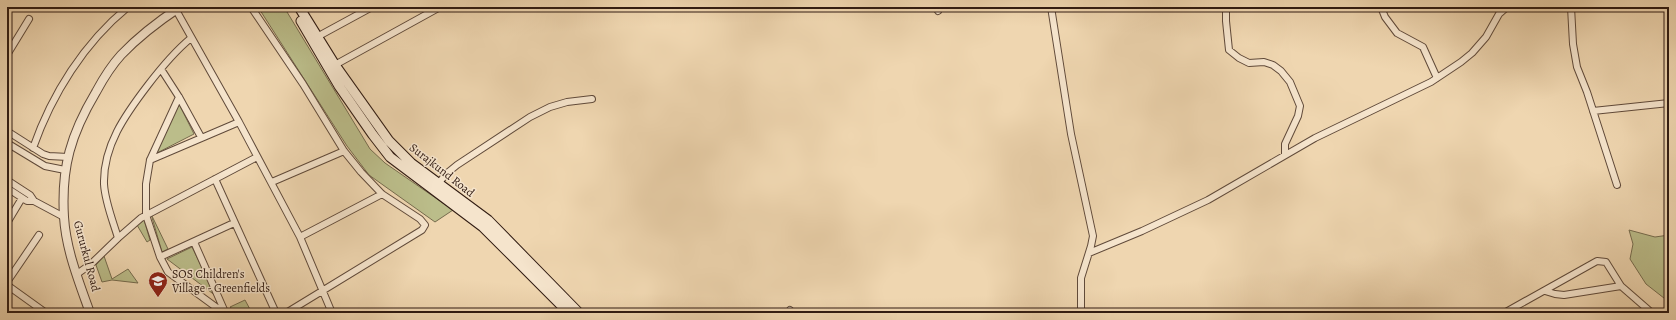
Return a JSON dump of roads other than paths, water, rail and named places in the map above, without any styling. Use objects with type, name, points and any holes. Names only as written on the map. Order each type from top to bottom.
[{"type":"main road","name":"Surajkund Road","points":[[293,7],[315,38]]},
{"type":"main road","name":"Surajkund Road","points":[[299,7],[315,38],[373,135],[390,157],[482,227],[569,313]]},
{"type":"main road","name":"Surajkund Road","points":[[332,67],[389,141],[411,163],[488,220],[579,313]]},
{"type":"street","points":[[33,148],[52,103],[68,77],[94,39],[110,22],[128,7]]},
{"type":"street","points":[[251,7],[303,84],[344,151],[382,194],[420,219],[425,225],[424,229],[286,313]]},
{"type":"street","points":[[315,38],[372,7]]},
{"type":"street","points":[[332,67],[440,7]]},
{"type":"street","points":[[1051,7],[1071,134],[1093,236],[1081,278],[1081,313]]},
{"type":"street","points":[[1226,7],[1229,50],[1248,63],[1269,63],[1276,66],[1290,82],[1299,102],[1299,111],[1285,144],[1285,155]]},
{"type":"street","points":[[1381,7],[1385,17],[1397,33],[1423,47],[1437,78]]},
{"type":"street","points":[[1089,253],[1142,231],[1208,200],[1326,133],[1358,119],[1437,78],[1472,53],[1486,37],[1499,14],[1507,7]]},
{"type":"street","points":[[1571,7],[1573,44],[1576,62],[1617,185]]},
{"type":"street","points":[[178,8],[191,38],[239,122],[300,236],[332,313]]},
{"type":"street","name":"Gururkul Road","points":[[90,313],[68,241],[64,217],[65,170],[72,142],[81,119],[111,68],[137,39],[178,8]]},
{"type":"street","points":[[7,55],[29,19]]},
{"type":"street","points":[[118,238],[105,192],[104,177],[108,153],[113,138],[125,116],[160,69],[174,52],[191,38]]},
{"type":"street","points":[[160,69],[179,97],[201,137]]},
{"type":"street","points":[[179,97],[150,160],[146,184],[146,215],[160,258],[168,272],[225,313]]},
{"type":"street","points":[[438,184],[446,174],[457,165],[530,117],[553,105],[592,99]]},
{"type":"street","points":[[1593,111],[1669,103]]},
{"type":"street","points":[[150,160],[239,122]]},
{"type":"street","points":[[7,131],[33,148],[49,156],[68,157]]},
{"type":"street","points":[[7,143],[41,164],[52,168],[65,170]]},
{"type":"street","points":[[272,182],[344,151]]},
{"type":"street","points":[[77,274],[92,264],[118,238],[146,215],[257,157]]},
{"type":"street","points":[[215,178],[234,223],[276,313]]},
{"type":"street","points":[[7,180],[30,195],[34,201]]},
{"type":"street","points":[[7,188],[27,201],[34,201],[64,217]]},
{"type":"street","points":[[300,236],[382,194]]},
{"type":"street","points":[[7,223],[22,198]]},
{"type":"street","points":[[160,258],[234,223]]},
{"type":"street","points":[[39,235],[7,284],[46,313]]},
{"type":"street","points":[[194,242],[225,313]]},
{"type":"street","points":[[1504,313],[1546,291],[1597,261],[1606,262],[1621,286],[1652,313]]},
{"type":"street","points":[[1546,291],[1564,295],[1621,286]]},
{"type":"place","name":"SOS Children's Village - Greenfields","points":[[158,298]]}]
